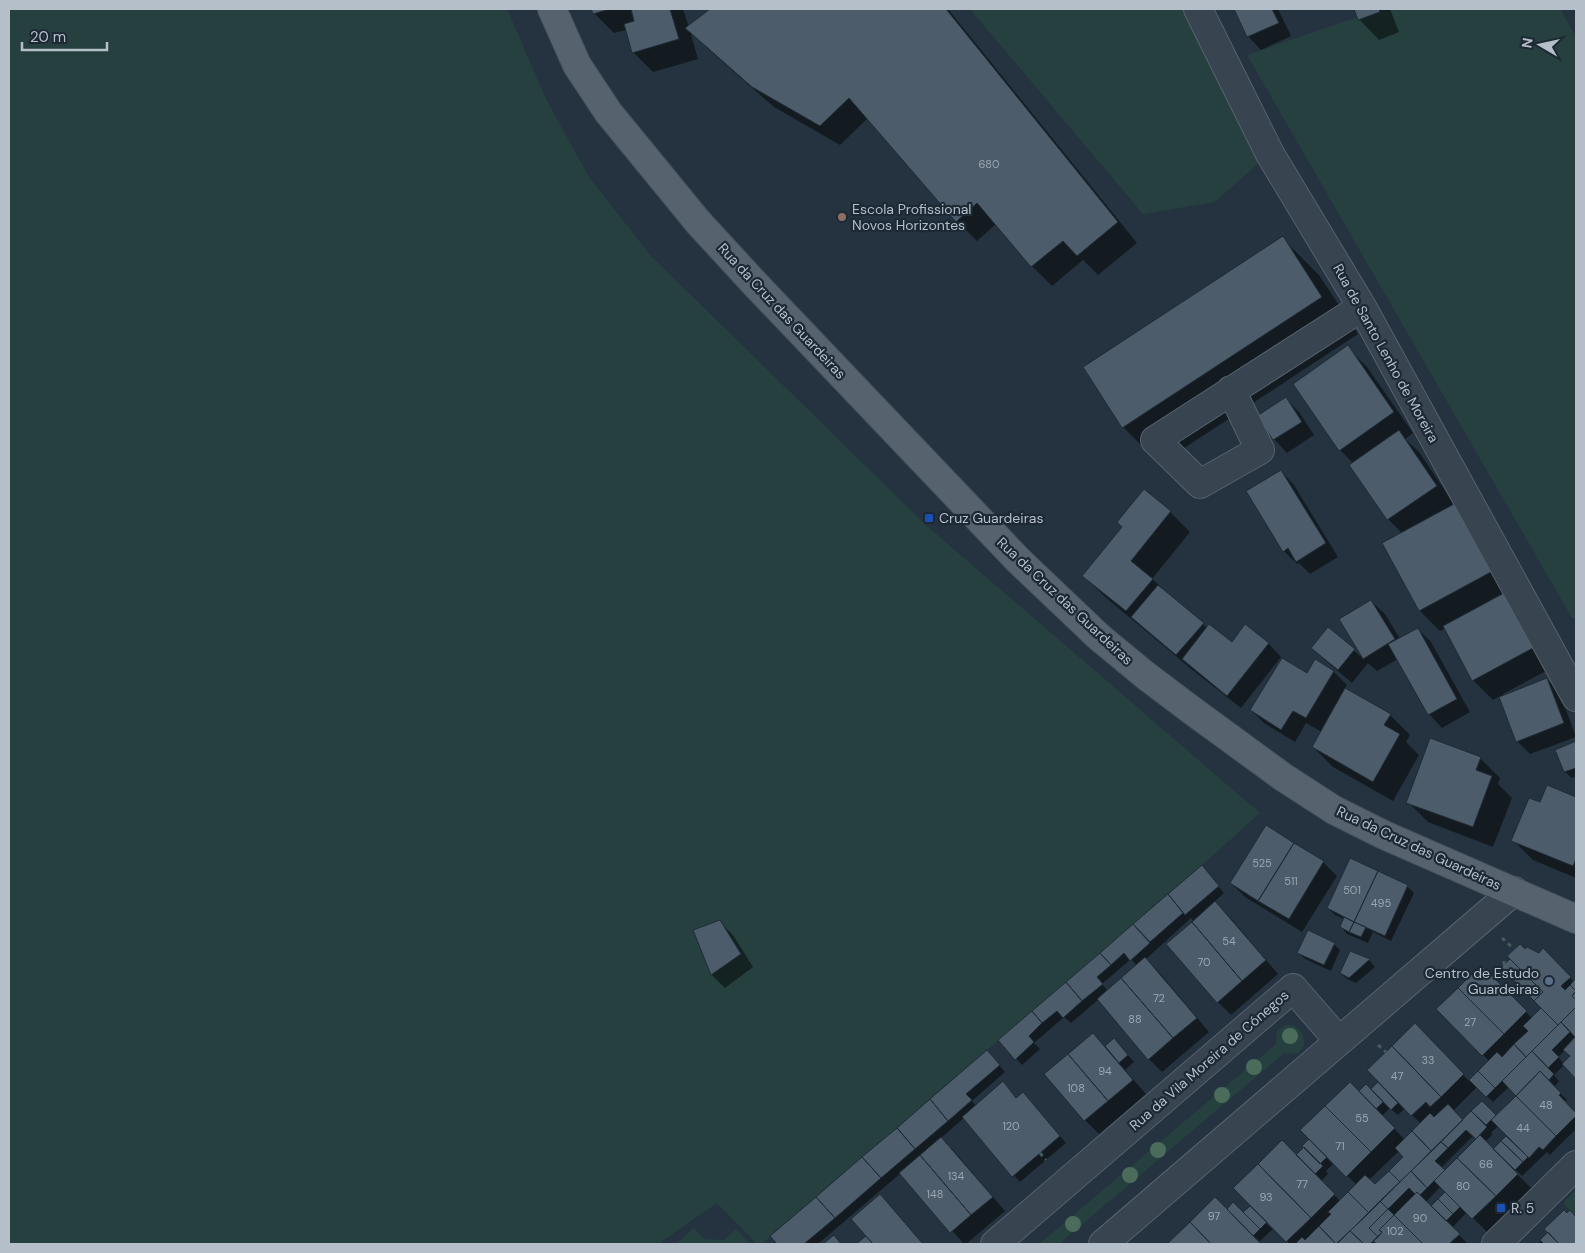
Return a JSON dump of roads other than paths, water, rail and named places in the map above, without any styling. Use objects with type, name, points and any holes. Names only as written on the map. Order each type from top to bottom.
[{"type":"main road","name":"Rua da Cruz das Guardeiras","points":[[552,9],[577,64],[608,112],[698,222],[1011,553],[1085,624],[1145,675],[1182,703],[1283,777],[1334,810],[1384,835],[1576,919]]},
{"type":"street","name":"Rua de Santo Lenho de Moreira","points":[[1198,9],[1270,154],[1362,306],[1576,697]]},
{"type":"street","points":[[1231,390],[1362,306]]},
{"type":"street","points":[[1103,1244],[1514,891]]},
{"type":"street","name":"Rua da Vila Moreira de Cónegos","points":[[995,1244],[1293,988],[1339,1041]]},
{"type":"street","points":[[1496,1244],[1576,1164]]},
{"type":"place","name":"Escola Profissional Novos Horizontes","points":[[842,217]]},
{"type":"place","name":"Cruz Guardeiras","points":[[929,518]]},
{"type":"place","name":"Centro de Estudo Guardeiras","points":[[1549,981]]},
{"type":"place","name":"R. 5","points":[[1501,1208]]}]
